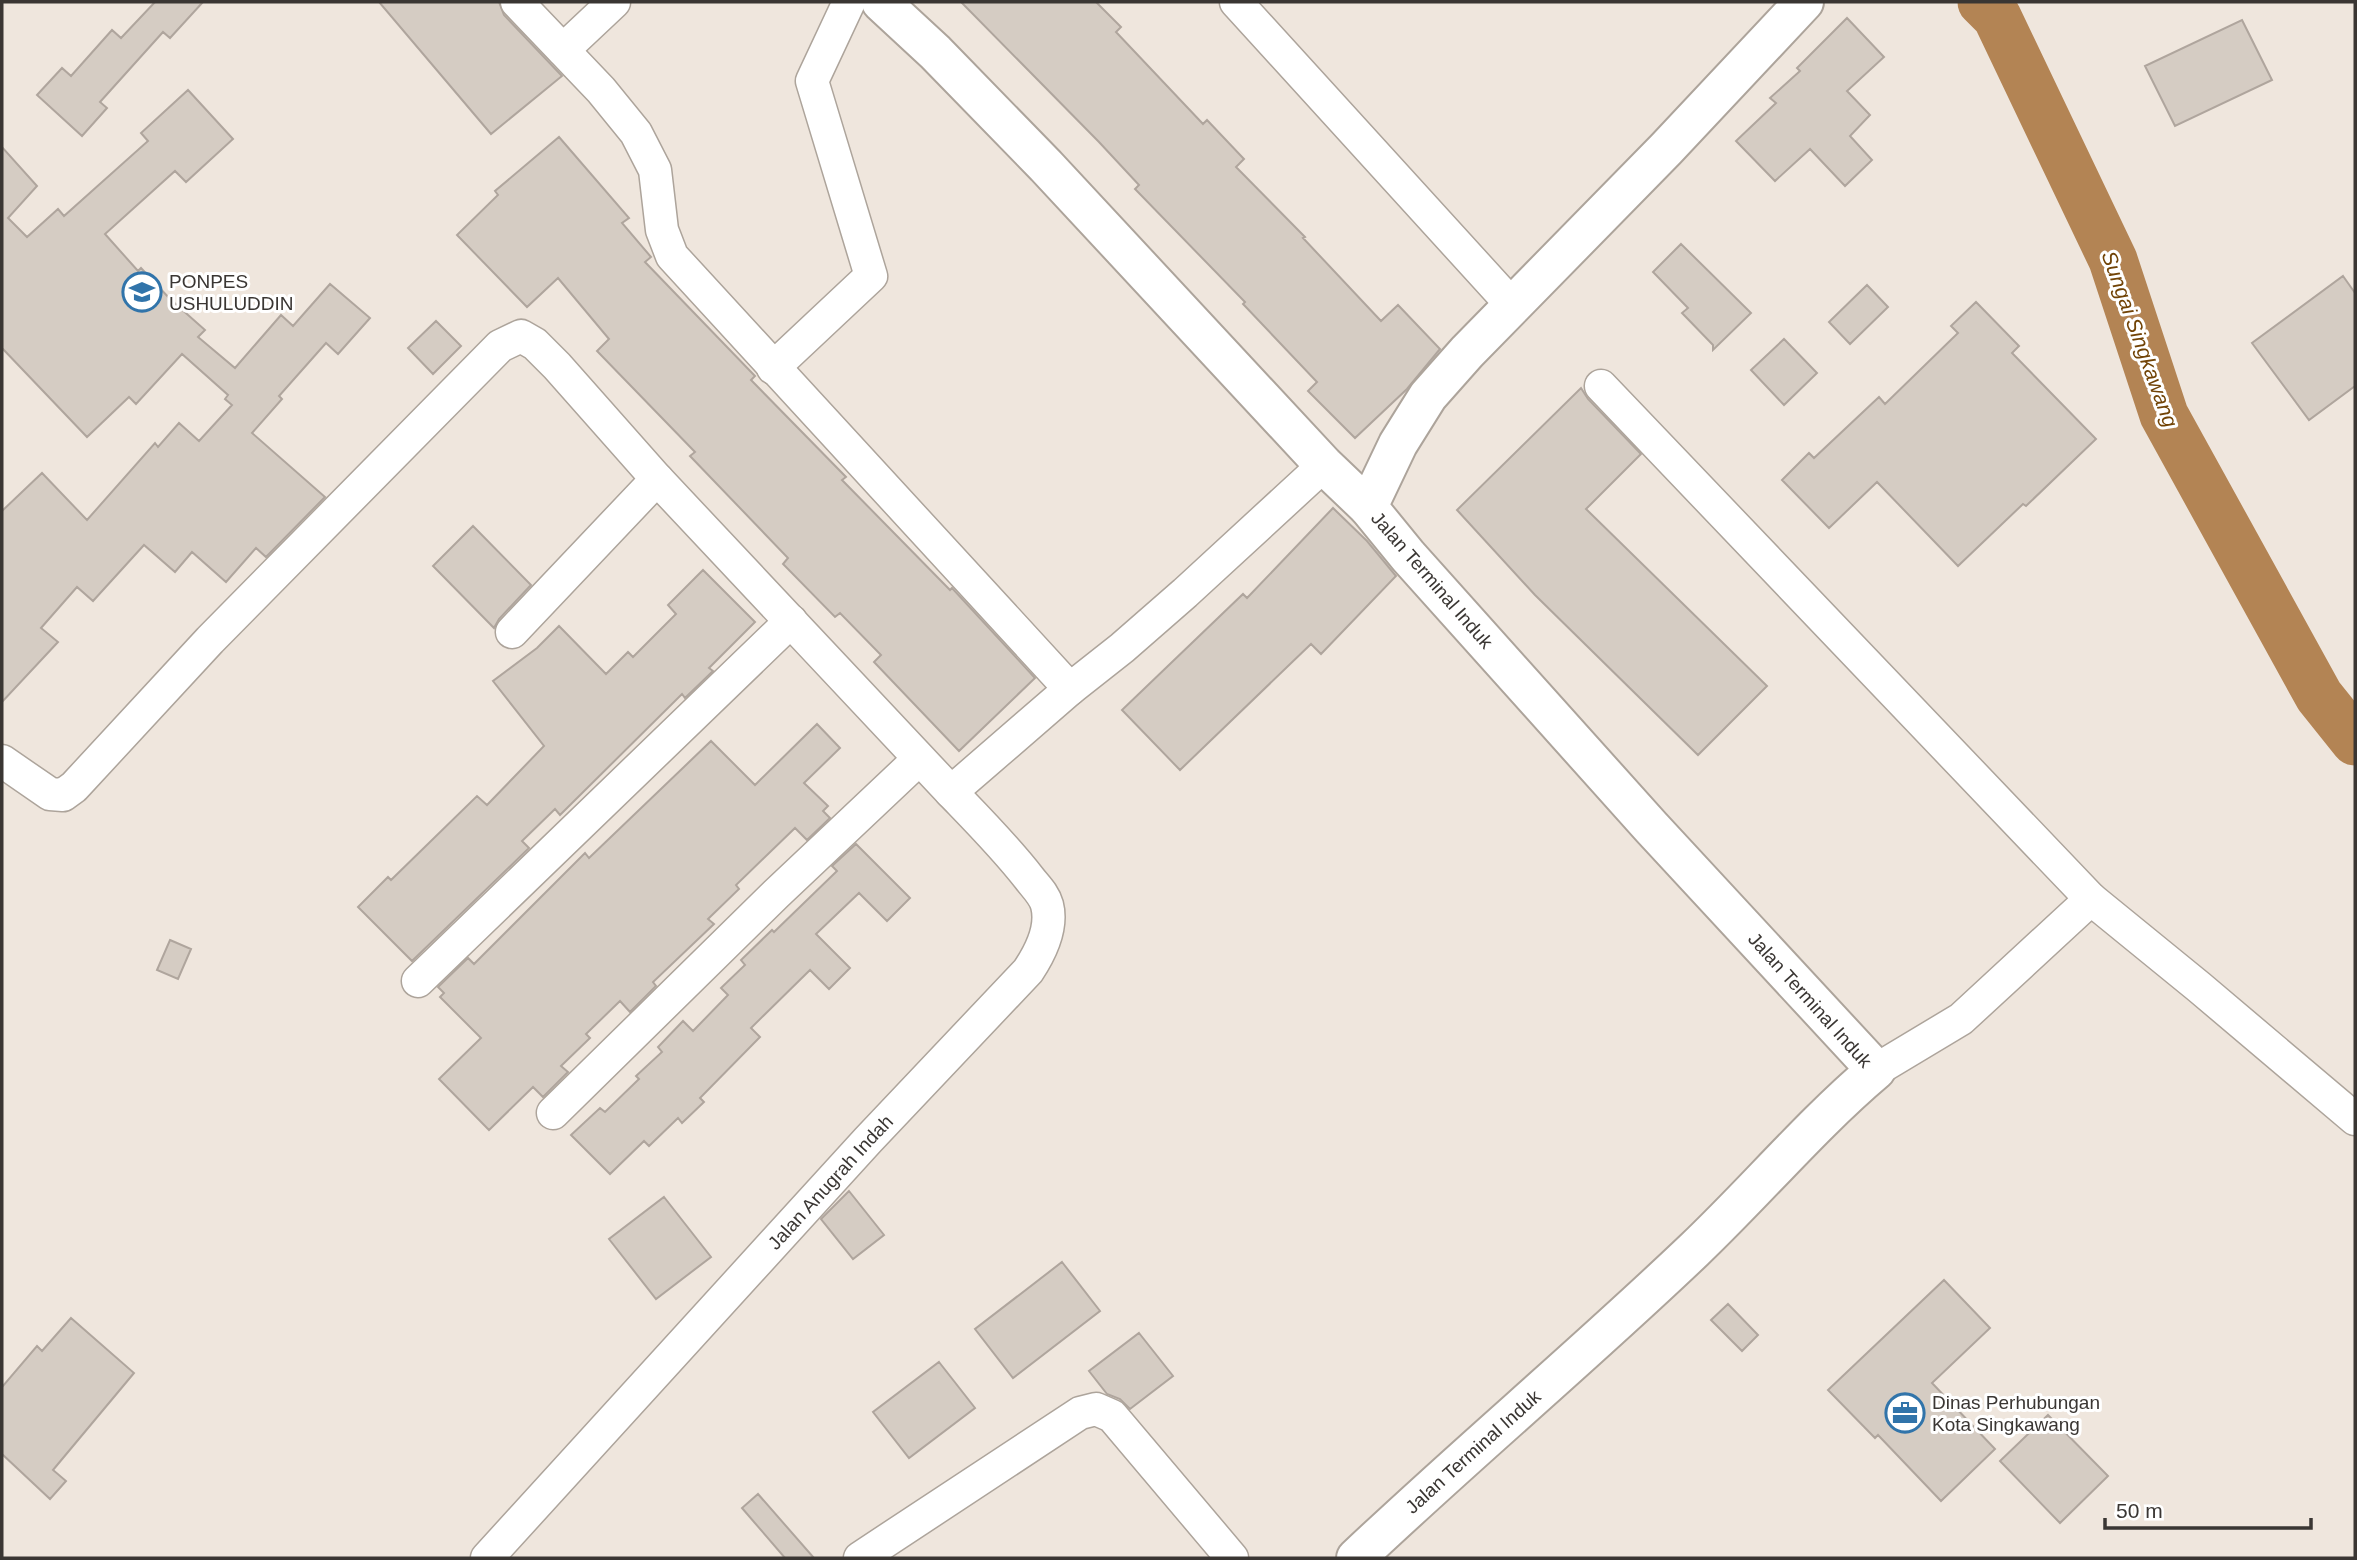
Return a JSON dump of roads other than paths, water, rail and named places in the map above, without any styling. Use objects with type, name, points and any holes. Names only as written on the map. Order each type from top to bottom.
[{"type":"main road","name":"Jalan Terminal Induk","points":[[881,2],[935,52],[1046,166],[1324,465],[1368,507],[1651,827],[1876,1070],[1834,1107],[1694,1250],[1356,1558]]},
{"type":"main road","points":[[1368,507],[1398,444],[1428,396],[1804,2]]},
{"type":"street","points":[[517,2],[601,90],[636,133],[654,170],[662,230],[672,256],[1070,689]]},
{"type":"street","points":[[563,50],[614,2]]},
{"type":"street","points":[[773,368],[871,276],[812,81],[849,2]]},
{"type":"street","points":[[1236,2],[1512,305]]},
{"type":"street","name":"Jalan Anugrah Indah","points":[[2,761],[50,794],[62,795],[74,787],[210,640],[500,345],[521,336],[535,344],[657,479],[1005,847],[1042,896],[1047,905],[1049,922],[1040,954],[1028,971],[859,1150],[487,1558]]},
{"type":"street","points":[[1601,386],[2091,899],[2199,986],[2355,1119]]},
{"type":"street","points":[[951,792],[1185,593],[1324,465]]},
{"type":"street","points":[[512,632],[657,479]]},
{"type":"street","points":[[418,981],[791,621]]},
{"type":"street","points":[[553,1113],[776,894],[919,759]]},
{"type":"street","points":[[1876,1070],[1961,1019],[2091,899]]},
{"type":"street","points":[[860,1558],[1080,1413],[1096,1409],[1112,1416],[1232,1558]]},
{"type":"waterway","name":"Sungai Singkawang","points":[[1982,2],[1997,17],[2113,260],[2164,415],[2319,696],[2355,741]]},
{"type":"place","name":"PONPES USHULUDDIN","points":[[142,292]]},
{"type":"place","name":"Dinas Perhubungan Kota Singkawang","points":[[1905,1413]]}]
